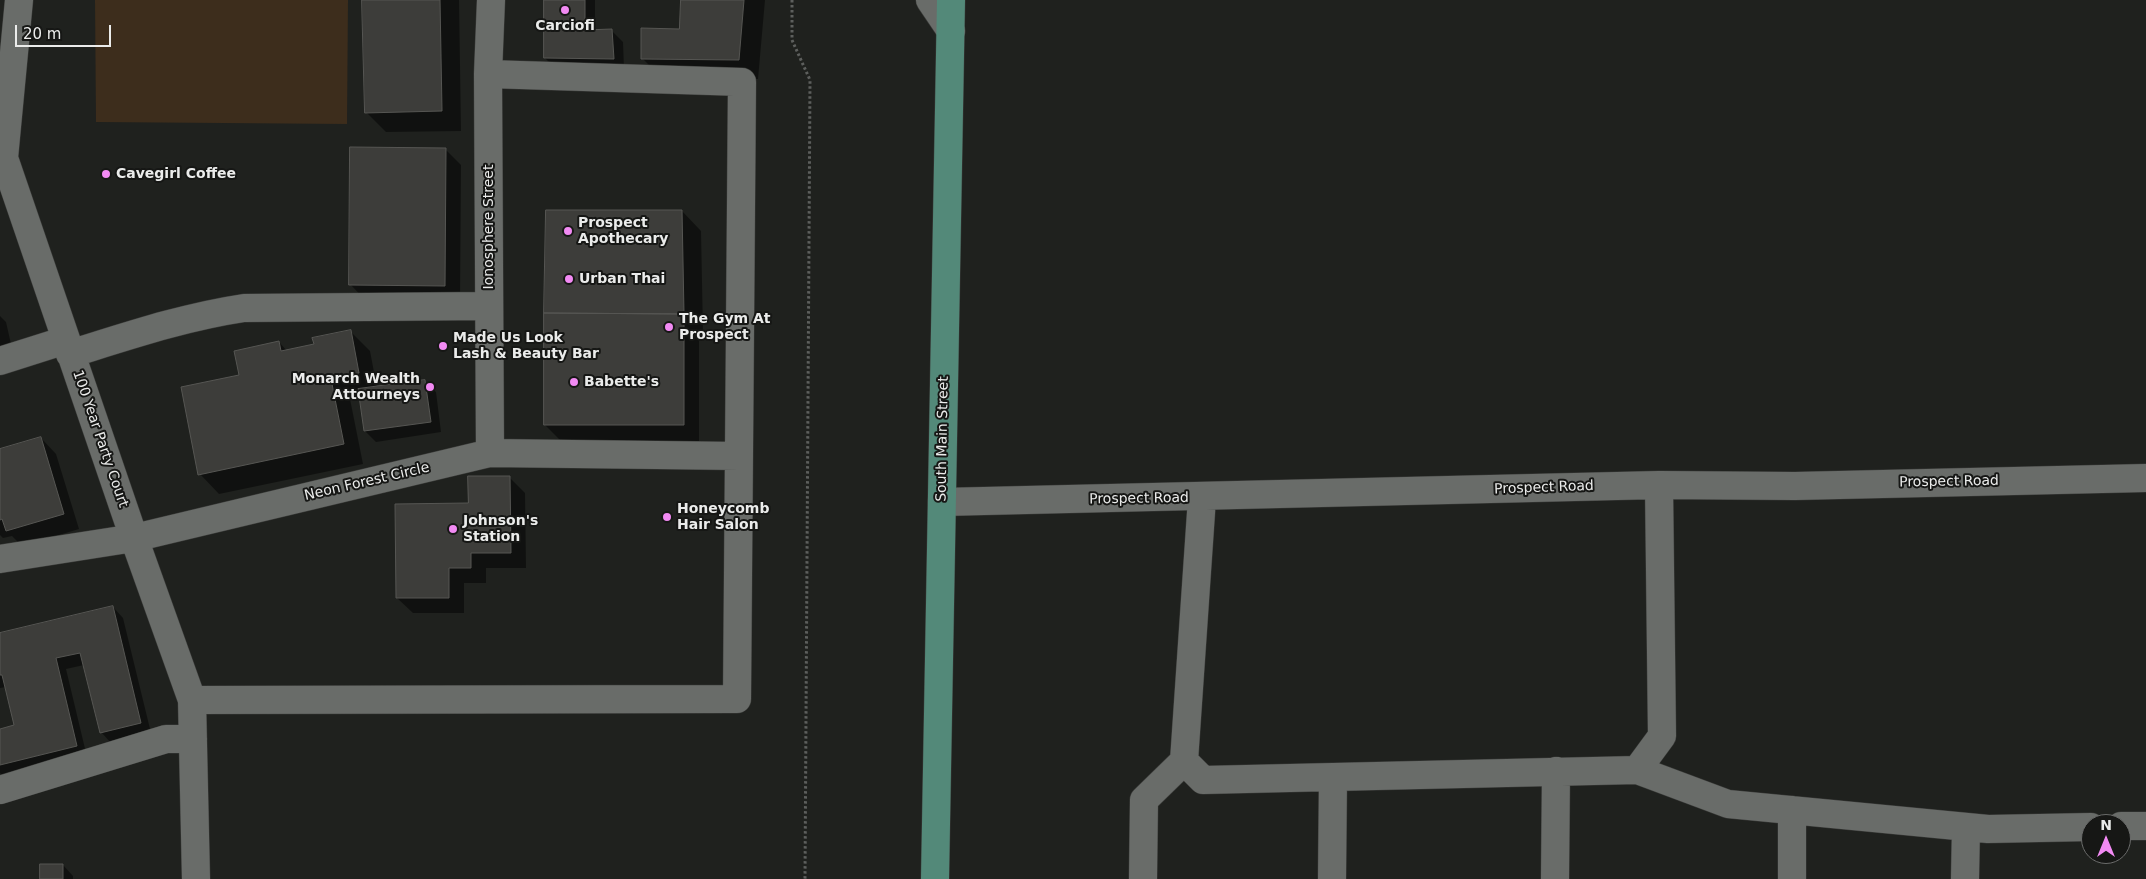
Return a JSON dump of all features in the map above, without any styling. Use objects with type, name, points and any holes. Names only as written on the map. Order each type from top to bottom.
[{"type":"main road","name":"South Main Street","points":[[935,879],[951,0]]},
{"type":"street","name":"100 Year Party Court","points":[[19,0],[2,158],[192,700],[196,879]]},
{"type":"street","name":"Ionosphere Street","points":[[490,453],[488,74],[492,0]]},
{"type":"street","points":[[930,0],[951,31]]},
{"type":"street","points":[[192,700],[737,698],[742,82],[488,74]]},
{"type":"street","points":[[0,361],[160,326],[205,314],[244,308],[489,306]]},
{"type":"street","name":"Neon Forest Circle","points":[[0,559],[134,538],[490,453],[739,456]]},
{"type":"street","name":"Prospect Road","points":[[942,502],[1202,498],[1659,485],[1795,486],[2146,478]]},
{"type":"street","points":[[1637,770],[1662,736],[1659,485]]},
{"type":"street","points":[[1143,879],[1144,800],[1184,761],[1202,498]]},
{"type":"street","points":[[0,790],[166,739],[193,739]]},
{"type":"street","points":[[1184,761],[1202,780],[1637,770],[1728,804],[1988,830],[2081,827]]},
{"type":"street","points":[[1555,879],[1556,771]]},
{"type":"street","points":[[1332,879],[1333,777]]},
{"type":"street","points":[[1792,810],[1792,879]]},
{"type":"street","points":[[2131,826],[2146,826]]},
{"type":"street","points":[[1966,827],[1966,879]]},
{"type":"path","points":[[792,0],[792,40],[810,80],[805,879]]},
{"type":"shaded area","points":[[95,0],[348,0],[347,124],[96,122]]},
{"type":"building","points":[[362,0],[440,0],[442,111],[365,113]]},
{"type":"building","points":[[544,0],[585,0],[585,30],[612,29],[614,59],[544,58]]},
{"type":"building","points":[[681,0],[744,0],[739,60],[641,59],[641,28],[679,29]]},
{"type":"building","points":[[350,147],[446,148],[445,286],[349,285]]},
{"type":"building","points":[[546,210],[682,210],[684,314],[544,313]]},
{"type":"building","points":[[544,313],[684,314],[684,425],[544,425]]},
{"type":"building","points":[[351,330],[359,373],[331,379],[344,444],[198,475],[181,387],[239,375],[234,351],[279,341],[281,351],[314,344],[312,338]]},
{"type":"building","points":[[425,380],[431,422],[364,431],[358,389]]},
{"type":"building","points":[[41,437],[64,514],[6,531],[2,519],[0,520],[0,449]]},
{"type":"building","name":"Johnson's Station","points":[[468,476],[510,476],[511,553],[471,553],[471,568],[449,568],[449,598],[396,598],[395,504],[468,503]]},
{"type":"building","points":[[113,606],[141,723],[100,733],[80,653],[56,658],[77,746],[0,765],[0,729],[14,725],[2,675],[0,675],[0,633]]},
{"type":"building","points":[[40,864],[63,864],[63,879],[40,879]]},
{"type":"place","name":"Carciofi","points":[[565,10]]},
{"type":"place","name":"Cavegirl Coffee","points":[[106,174]]},
{"type":"place","name":"Prospect Apothecary","points":[[568,231]]},
{"type":"place","name":"Urban Thai","points":[[569,279]]},
{"type":"place","name":"The Gym At Prospect","points":[[669,327]]},
{"type":"place","name":"Made Us Look Lash & Beauty Bar","points":[[443,346]]},
{"type":"place","name":"Babette's","points":[[574,382]]},
{"type":"place","name":"Monarch Wealth Attourneys","points":[[430,387]]},
{"type":"place","name":"Honeycomb Hair Salon","points":[[667,517]]},
{"type":"place","name":"Johnson's Station","points":[[453,529]]}]
